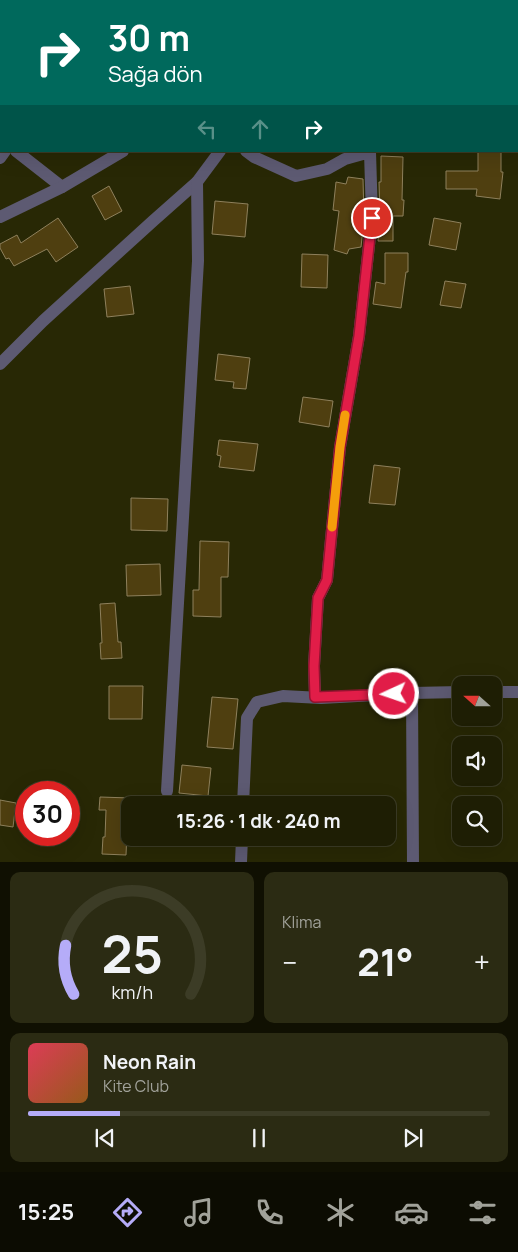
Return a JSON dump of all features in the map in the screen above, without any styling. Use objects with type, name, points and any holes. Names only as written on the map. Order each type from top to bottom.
[{"type":"street","points":[[17,152],[62,186]]},
{"type":"street","points":[[0,218],[122,152]]},
{"type":"street","points":[[0,364],[57,308],[197,182],[219,152]]},
{"type":"street","points":[[247,152],[254,157],[296,176],[327,168],[345,159],[371,152],[372,218],[359,336],[340,447],[327,580],[318,598],[314,666],[315,697]]},
{"type":"street","points":[[167,791],[198,261],[197,182]]},
{"type":"street","points":[[244,796],[248,718],[257,702],[283,696],[315,697],[452,692]]},
{"type":"street","points":[[502,692],[518,692]]},
{"type":"street","points":[[412,693],[413,862]]},
{"type":"street","points":[[241,862],[242,846]]},
{"type":"building","points":[[478,152],[501,152],[501,172],[503,172],[500,199],[476,196],[477,189],[446,189],[446,171],[478,171]]},
{"type":"building","points":[[381,156],[403,157],[403,216],[393,216],[393,241],[378,241]]},
{"type":"building","points":[[348,177],[363,179],[364,218],[361,247],[349,249],[347,254],[334,250],[339,211],[333,210],[336,182],[346,184]]},
{"type":"building","points":[[109,186],[122,211],[105,220],[92,196]]},
{"type":"building","points":[[215,201],[248,204],[245,237],[212,234]]},
{"type":"building","points":[[58,218],[78,247],[56,262],[47,249],[14,266],[9,258],[6,259],[0,244],[17,235],[21,243]]},
{"type":"building","points":[[434,218],[461,223],[456,250],[429,245]]},
{"type":"building","points":[[385,253],[408,253],[408,272],[406,272],[401,308],[373,304],[376,282],[385,284]]},
{"type":"building","points":[[302,254],[328,255],[327,288],[301,287]]},
{"type":"building","points":[[445,281],[466,284],[461,308],[440,305]]},
{"type":"building","points":[[130,286],[134,314],[107,317],[104,289]]},
{"type":"building","points":[[218,354],[250,358],[246,389],[233,388],[234,382],[215,380]]},
{"type":"building","points":[[303,397],[333,401],[329,427],[299,422]]},
{"type":"building","points":[[219,440],[258,444],[254,471],[219,467],[221,456],[217,455]]},
{"type":"building","points":[[374,465],[400,468],[395,505],[369,503]]},
{"type":"building","points":[[131,498],[168,499],[167,531],[131,530]]},
{"type":"building","points":[[200,541],[229,542],[228,577],[221,577],[221,617],[193,616],[193,590],[199,590]]},
{"type":"building","points":[[160,564],[161,595],[127,596],[126,565]]},
{"type":"building","points":[[115,603],[118,642],[121,642],[122,658],[101,659],[100,604]]},
{"type":"building","points":[[109,686],[143,686],[142,719],[109,719]]},
{"type":"building","points":[[212,697],[238,699],[233,749],[207,747]]},
{"type":"building","points":[[182,765],[211,768],[208,796],[179,793]]},
{"type":"building","points":[[100,797],[121,798],[121,846],[126,846],[126,855],[102,854],[106,810],[99,810]]},
{"type":"building","points":[[0,800],[15,803],[13,827],[0,825]]},
{"type":"slow traffic","points":[[332,527],[345,415]]},
{"type":"route","points":[[372,218],[359,336],[340,447],[327,580],[318,598],[314,666],[315,697],[394,694]]}]
